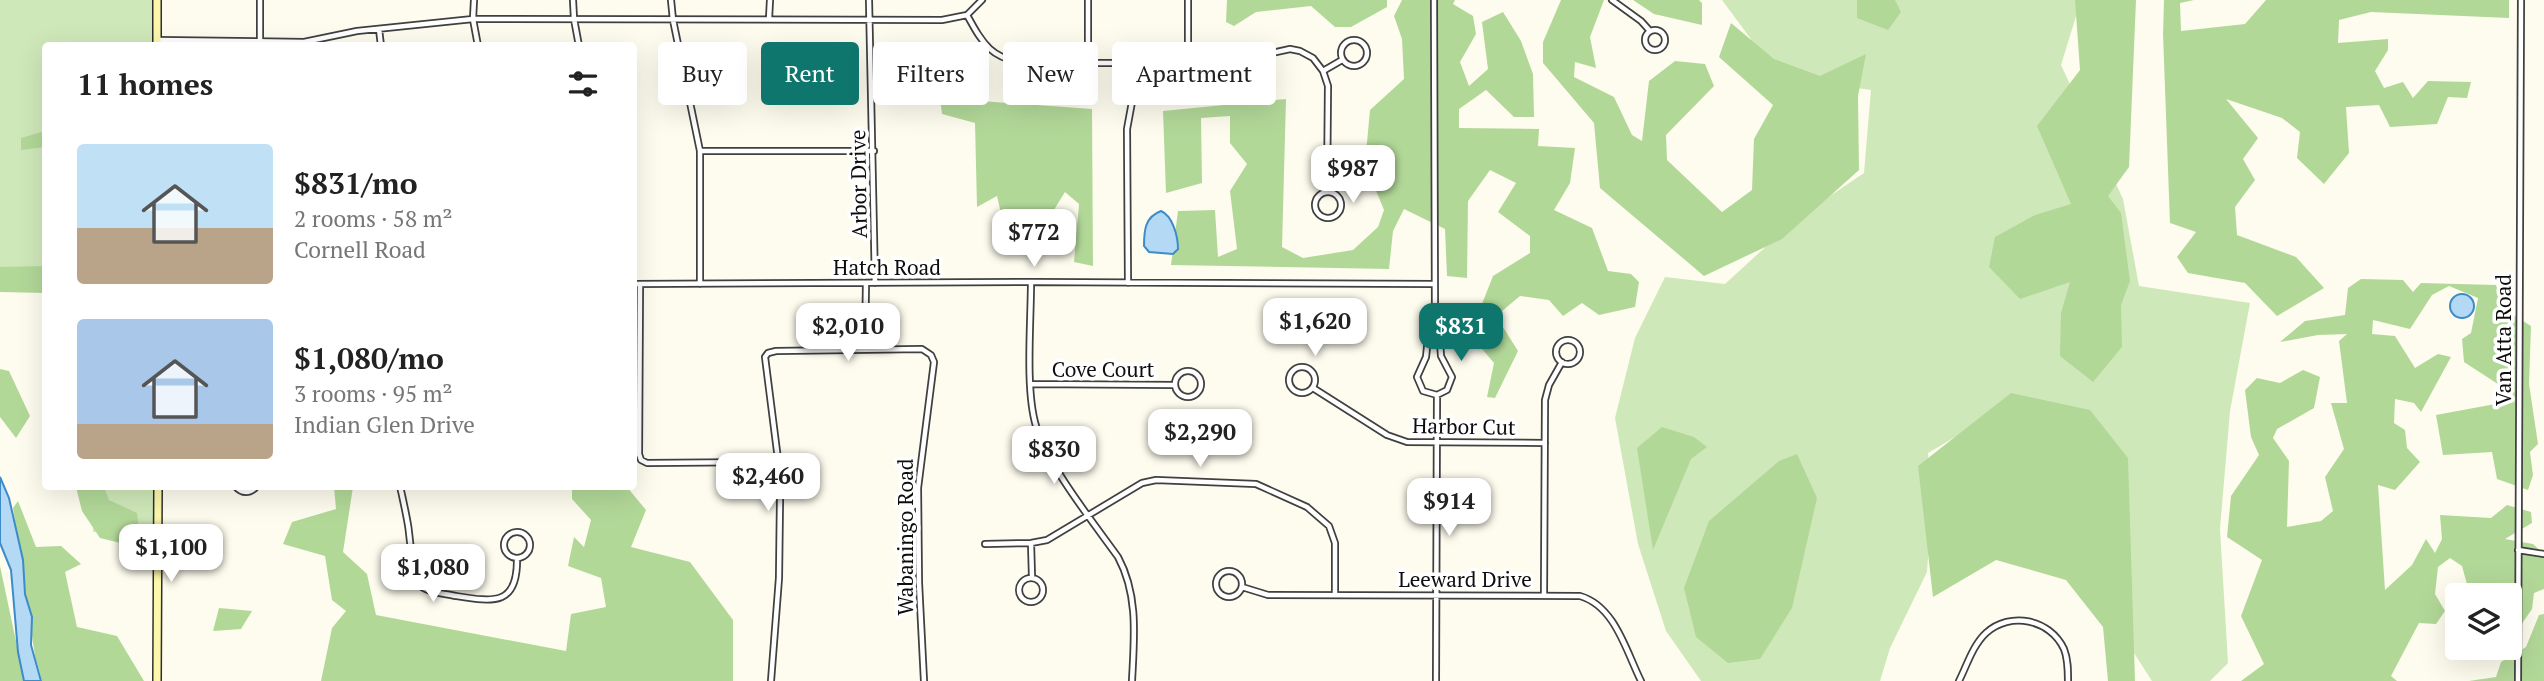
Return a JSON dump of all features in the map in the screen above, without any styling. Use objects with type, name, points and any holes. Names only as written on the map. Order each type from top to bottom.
[{"type":"street","points":[[157,0],[157,42]]},
{"type":"street","points":[[260,0],[260,41]]},
{"type":"street","points":[[474,0],[473,19],[477,42]]},
{"type":"street","points":[[573,0],[578,42]]},
{"type":"street","points":[[671,0],[700,151],[700,284]]},
{"type":"street","points":[[769,19],[770,0]]},
{"type":"street","name":"Arbor Drive","points":[[869,0],[875,283]]},
{"type":"street","points":[[208,42],[304,41],[379,29],[473,19],[942,20],[967,15],[982,0]]},
{"type":"street","points":[[1088,0],[1088,42]]},
{"type":"street","points":[[1188,0],[1188,42]]},
{"type":"street","points":[[1434,0],[1435,315],[1441,356],[1452,377],[1447,390],[1437,395],[1423,391],[1417,377],[1426,357],[1429,328],[1435,315]]},
{"type":"street","points":[[1612,0],[1650,31]]},
{"type":"street","name":"Van Atta Road","points":[[2518,681],[2521,0]]},
{"type":"street","points":[[967,15],[984,44],[1003,58]]},
{"type":"street","points":[[379,29],[381,42]]},
{"type":"street","points":[[1658,30],[1663,33],[1665,41],[1661,48],[1655,50],[1648,46],[1645,38],[1650,31],[1658,30]]},
{"type":"street","points":[[1357,41],[1365,47],[1366,57],[1360,65],[1350,66],[1342,60],[1341,50],[1347,42],[1357,41]]},
{"type":"street","points":[[1276,51],[1290,49],[1308,55],[1323,71],[1328,86],[1327,192]]},
{"type":"street","points":[[1323,71],[1342,60]]},
{"type":"street","points":[[1128,283],[1127,129],[1131,105]]},
{"type":"street","points":[[700,151],[874,150]]},
{"type":"street","points":[[1327,192],[1337,196],[1340,205],[1337,214],[1328,218],[1319,215],[1315,205],[1318,196],[1327,192]]},
{"type":"street","points":[[1031,282],[1031,384],[1034,417],[1042,442],[1118,557],[1132,592],[1132,681]]},
{"type":"street","points":[[771,681],[781,536],[778,462],[764,365],[766,355],[776,351],[864,350],[866,283]]},
{"type":"street","points":[[637,284],[641,460],[647,463],[778,462]]},
{"type":"street","name":"Hatch Road","points":[[637,284],[1435,284]]},
{"type":"street","points":[[1567,339],[1576,342],[1580,350],[1578,359],[1570,364],[1562,362],[1556,355],[1557,346],[1567,339]]},
{"type":"street","name":"Wabaningo Road","points":[[864,350],[922,349],[929,353],[934,365],[918,488],[919,583],[925,681]]},
{"type":"street","points":[[1544,594],[1546,392],[1562,362]]},
{"type":"street","name":"Harbor Cut","points":[[1302,368],[1312,371],[1315,378],[1313,388],[1303,393],[1293,390],[1290,383],[1292,373],[1302,368]]},
{"type":"street","name":"Cove Court","points":[[1188,371],[1199,377],[1201,384],[1195,395],[1186,397],[1179,393],[1175,385],[1180,374],[1188,371]]},
{"type":"street","name":"Cove Court","points":[[1031,384],[1175,385]]},
{"type":"street","name":"Harbor Cut","points":[[1313,388],[1387,435],[1413,443],[1545,443]]},
{"type":"street","points":[[1436,681],[1437,395]]},
{"type":"street","points":[[985,544],[1031,543],[1058,535],[1130,488],[1149,481],[1248,483],[1264,486],[1307,507],[1329,526],[1335,543],[1335,595]]},
{"type":"street","points":[[157,681],[158,490]]},
{"type":"street","points":[[401,490],[410,528],[411,572],[422,588],[488,601],[499,600],[508,594],[515,584],[517,558]]},
{"type":"street","points":[[517,531],[527,535],[530,545],[527,554],[517,558],[508,554],[504,545],[508,535],[517,531]]},
{"type":"street","points":[[1031,543],[1032,577]]},
{"type":"street","points":[[2518,550],[2544,554]]},
{"type":"street","name":"Leeward Drive","points":[[1233,571],[1241,577],[1242,587],[1236,595],[1226,596],[1218,590],[1217,580],[1223,572],[1233,571]]},
{"type":"street","points":[[1032,577],[1040,581],[1044,590],[1040,598],[1031,602],[1023,598],[1019,589],[1023,581],[1032,577]]},
{"type":"street","name":"Leeward Drive","points":[[1242,587],[1268,595],[1580,596],[1599,605],[1611,618],[1641,681]]},
{"type":"street","points":[[1959,681],[1978,642],[1986,633],[2001,623],[2018,620],[2037,623],[2055,636],[2065,653],[2068,681]]},
{"type":"green space","points":[[0,0],[153,0],[153,42],[42,42],[42,283],[0,283]]},
{"type":"green space","points":[[1227,0],[1387,0],[1387,7],[1351,27],[1335,27],[1311,6],[1256,12],[1234,26],[1226,22]]},
{"type":"green space","points":[[1402,0],[1455,0],[1453,4],[1473,16],[1476,34],[1460,62],[1469,86],[1488,69],[1482,22],[1503,12],[1521,41],[1533,74],[1534,117],[1514,117],[1486,90],[1459,109],[1459,128],[1539,129],[1538,146],[1575,148],[1570,183],[1554,210],[1592,228],[1608,271],[1631,274],[1639,282],[1635,307],[1599,315],[1582,303],[1563,316],[1549,300],[1520,296],[1496,316],[1518,351],[1495,398],[1487,397],[1494,363],[1477,343],[1478,314],[1493,276],[1530,253],[1530,236],[1498,212],[1516,183],[1490,170],[1468,201],[1467,278],[1447,276],[1445,229],[1404,209],[1393,231],[1389,269],[1171,265],[1178,211],[1215,210],[1218,257],[1237,249],[1230,191],[1247,164],[1230,143],[1230,116],[1201,118],[1202,183],[1166,193],[1163,111],[1224,105],[1276,105],[1276,100],[1286,99],[1282,247],[1303,258],[1353,250],[1378,227],[1384,210],[1365,164],[1370,110],[1404,79],[1402,39],[1394,16]]},
{"type":"green space","points":[[1561,0],[1604,0],[1590,37],[1596,68],[1575,62],[1574,77],[1614,97],[1632,135],[1642,141],[1649,81],[1675,61],[1705,64],[1714,86],[1666,135],[1667,160],[1722,212],[1752,190],[1754,139],[1773,105],[1719,57],[1731,23],[1774,59],[1820,76],[1866,54],[1858,96],[1859,170],[1782,239],[1704,276],[1600,188],[1594,123],[1543,63],[1543,42]]},
{"type":"green space","points":[[1633,0],[1699,0],[1702,3],[1702,25],[1654,14]]},
{"type":"green space","points":[[1722,0],[2081,0],[2061,65],[2123,199],[2139,286],[2250,303],[2230,411],[2220,529],[2228,663],[2210,681],[2152,681],[1984,420],[1928,453],[1931,513],[1927,572],[1890,648],[1880,681],[1701,681],[1666,631],[1638,544],[1615,418],[1635,338],[1665,277],[1725,284],[1796,219],[1864,173],[1871,90],[1779,77]]},
{"type":"green space","points":[[1857,0],[1895,0],[1901,12],[1888,30],[1857,18]]},
{"type":"green space","points":[[2075,0],[2136,0],[2129,167],[2108,196],[2121,213],[2130,281],[2121,305],[2122,347],[2093,382],[2060,356],[2061,313],[2070,282],[2020,299],[1989,267],[1995,237],[2035,215],[2071,204],[2037,126],[2080,70]]},
{"type":"green space","points":[[2164,0],[2194,0],[2180,3],[2181,31],[2245,24],[2266,0],[2509,0],[2509,18],[2371,12],[2339,20],[2338,43],[2388,39],[2388,50],[2375,71],[2384,88],[2403,82],[2413,98],[2428,81],[2471,82],[2467,98],[2448,97],[2437,124],[2390,127],[2379,105],[2346,107],[2349,153],[2324,184],[2297,158],[2300,132],[2282,118],[2226,99],[2258,138],[2243,159],[2255,180],[2235,207],[2237,235],[2296,257],[2324,288],[2277,316],[2245,283],[2188,273],[2177,257],[2196,232],[2170,223]]},
{"type":"green space","points":[[989,102],[1003,103],[1003,105],[1092,109],[1093,266],[1074,262],[1079,204],[1065,192],[1052,213],[1073,228],[1070,243],[1004,226],[997,196],[977,207],[975,123],[942,114],[941,105],[989,105]]},
{"type":"green space","points":[[42,132],[42,147],[21,150],[21,138]]},
{"type":"green space","points":[[42,266],[42,293],[0,292],[0,267]]},
{"type":"green space","points":[[2361,279],[2403,280],[2413,292],[2421,283],[2496,285],[2504,309],[2531,326],[2529,384],[2538,444],[2530,452],[2533,475],[2528,490],[2497,479],[2492,452],[2443,455],[2436,415],[2506,402],[2507,390],[2464,362],[2462,339],[2471,333],[2478,298],[2449,286],[2432,295],[2410,329],[2373,320],[2372,334],[2395,336],[2415,368],[2438,354],[2451,357],[2421,412],[2414,403],[2395,399],[2394,423],[2405,430],[2407,448],[2420,462],[2395,490],[2378,485],[2385,590],[2412,565],[2426,539],[2435,553],[2442,539],[2440,515],[2491,518],[2507,505],[2531,512],[2532,523],[2505,539],[2533,544],[2544,554],[2544,589],[2534,593],[2532,609],[2522,624],[2522,583],[2467,583],[2462,566],[2450,558],[2438,567],[2435,594],[2445,611],[2436,624],[2419,623],[2391,676],[2397,681],[2241,681],[2264,664],[2241,616],[2262,560],[2227,537],[2231,496],[2259,455],[2251,437],[2245,390],[2257,378],[2280,383],[2303,370],[2320,377],[2314,408],[2277,429],[2273,438],[2289,461],[2287,527],[2321,521],[2333,511],[2325,477],[2344,449],[2331,403],[2347,403],[2339,341],[2347,334],[2318,335],[2280,342],[2305,321],[2345,315],[2348,288]]},
{"type":"green space","points":[[0,369],[9,371],[30,416],[16,438],[0,417]]},
{"type":"green space","points":[[2011,393],[2090,410],[2128,458],[2135,681],[2108,681],[2103,627],[2066,580],[1996,560],[1933,597],[1918,466]]},
{"type":"green space","points":[[1662,427],[1694,437],[1707,447],[1691,459],[1653,550],[1637,448]]},
{"type":"green space","points":[[1797,454],[1817,498],[1792,608],[1760,659],[1728,663],[1696,637],[1684,588],[1709,521],[1779,461]]},
{"type":"green space","points":[[77,490],[105,490],[109,500],[137,513],[141,548],[100,538],[82,511]]},
{"type":"green space","points":[[93,490],[154,490],[154,532],[93,532]]},
{"type":"green space","points":[[334,490],[353,490],[343,552],[367,574],[376,615],[566,651],[571,614],[606,607],[601,578],[568,566],[574,537],[584,547],[591,520],[572,499],[572,490],[629,490],[646,510],[631,547],[690,562],[733,620],[733,681],[321,681],[332,628],[346,611],[332,600],[325,556],[283,544],[292,522],[336,509]]},
{"type":"green space","points":[[18,501],[36,547],[61,546],[81,564],[65,572],[77,627],[117,636],[144,681],[42,681],[35,656],[13,508]]},
{"type":"green space","points":[[0,566],[24,679],[25,681],[0,681]]},
{"type":"green space","points":[[219,608],[252,611],[241,629],[213,631]]},
{"type":"green space","points":[[2544,614],[2544,681],[2469,681],[2496,677],[2501,662],[2504,660],[2522,660],[2522,649],[2526,647],[2539,615]]},
{"type":"water","points":[[1161,211],[1169,217],[1176,233],[1178,249],[1173,254],[1149,252],[1144,246],[1147,225],[1152,217]]},
{"type":"water","points":[[2462,294],[2473,301],[2474,306],[2467,317],[2462,318],[2451,311],[2450,306],[2457,295]]},
{"type":"water","points":[[0,477],[9,498],[23,560],[25,594],[32,617],[31,645],[41,681],[24,681],[18,652],[11,570],[0,543]]}]
